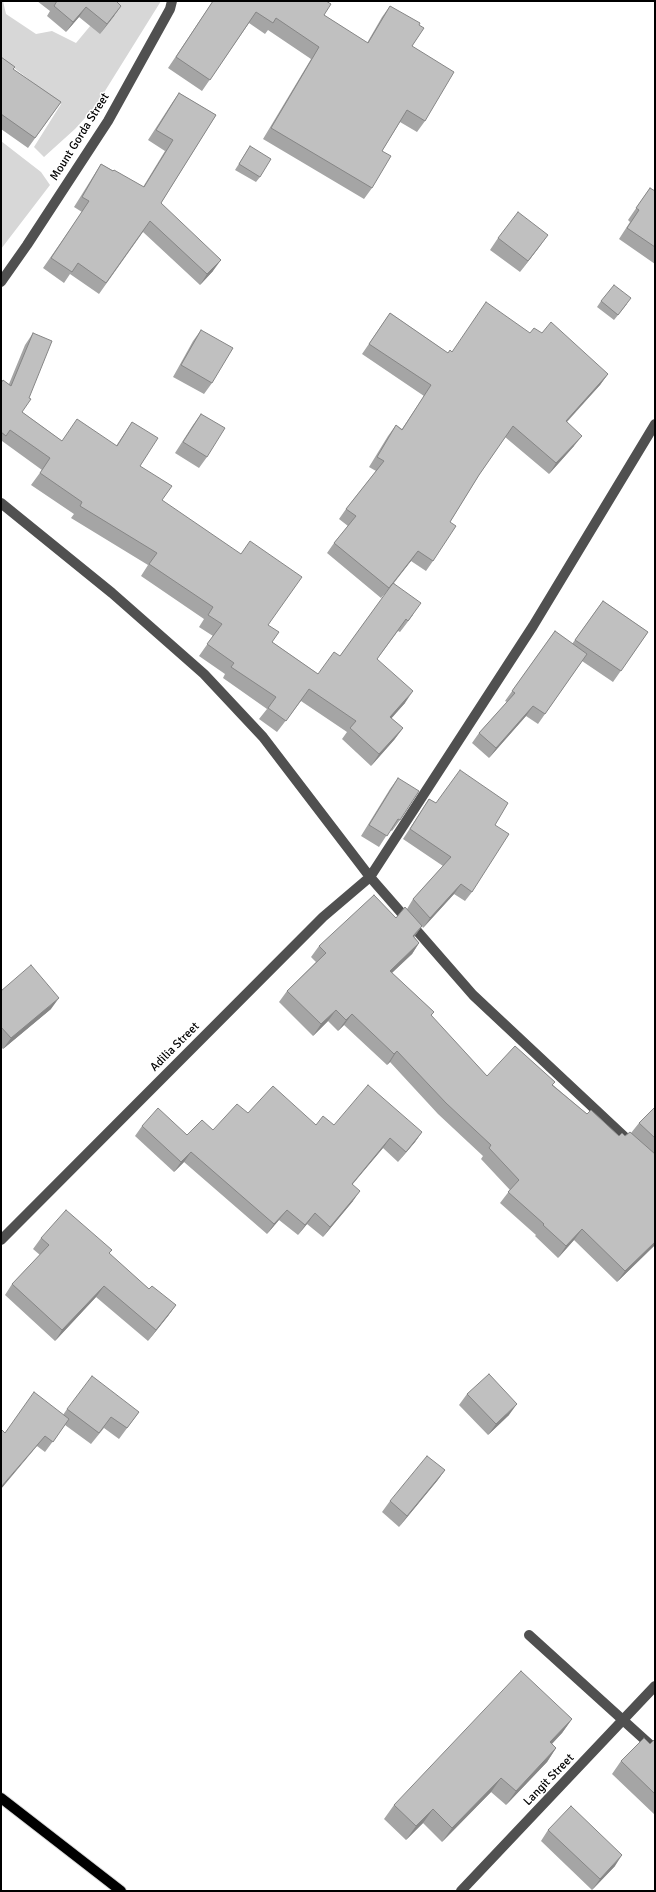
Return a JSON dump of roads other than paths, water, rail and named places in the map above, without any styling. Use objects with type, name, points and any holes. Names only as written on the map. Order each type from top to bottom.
[{"type":"main road","points":[[1,1798],[121,1891]]},
{"type":"street","name":"Mount Gorda Street","points":[[1,282],[108,121],[170,9],[172,1]]},
{"type":"street","name":"Adilia Street","points":[[1,1240],[323,917],[370,876],[533,626],[655,424]]},
{"type":"street","points":[[1,503],[112,592],[204,674],[263,737],[370,876],[473,995],[638,1149]]},
{"type":"street","points":[[529,1635],[655,1749]]},
{"type":"street","name":"Langit Street","points":[[461,1891],[624,1721],[655,1686]]}]
